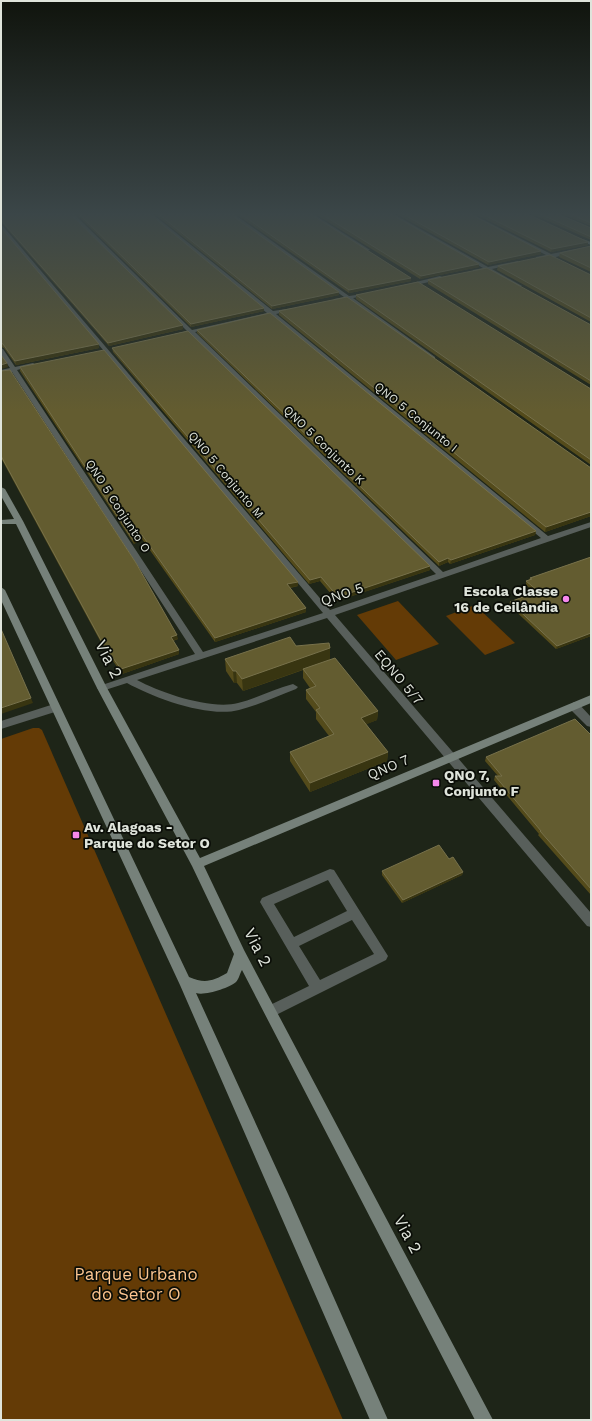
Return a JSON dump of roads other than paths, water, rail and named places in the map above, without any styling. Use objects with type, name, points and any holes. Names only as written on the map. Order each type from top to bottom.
[{"type":"main road","name":"Via 2","points":[[1,489],[4,504],[19,521],[102,688],[197,864],[240,954],[484,1420]]},
{"type":"main road","points":[[1,522],[19,521]]},
{"type":"main road","points":[[1,590],[54,708],[184,981],[248,1122],[379,1420]]},
{"type":"main road","name":"QNO 7","points":[[197,864],[591,699]]},
{"type":"main road","points":[[184,981],[200,988],[217,985],[232,977],[238,966],[240,954]]},
{"type":"street","name":"QNO 5 Conjunto M","points":[[46,278],[328,614]]},
{"type":"street","name":"QNO 5 Conjunto K","points":[[136,278],[442,575]]},
{"type":"street","name":"QNO 5 Conjunto I","points":[[229,278],[547,539]]},
{"type":"street","points":[[321,278],[438,361]]},
{"type":"street","points":[[412,278],[426,287]]},
{"type":"street","points":[[403,286],[440,278]]},
{"type":"street","points":[[506,278],[522,288]]},
{"type":"street","points":[[326,302],[372,293]]},
{"type":"street","points":[[167,337],[294,308]]},
{"type":"street","name":"QNO 5 Conjunto O","points":[[1,350],[201,656]]},
{"type":"street","points":[[1,372],[37,364]]},
{"type":"street","name":"QNO 5","points":[[102,688],[328,614],[591,524]]},
{"type":"street","name":"EQNO 5/7","points":[[328,614],[591,922]]},
{"type":"street","points":[[129,680],[150,691],[204,707],[237,707],[294,687]]},
{"type":"street","points":[[574,706],[591,723]]},
{"type":"street","points":[[1,726],[54,708]]},
{"type":"street","points":[[271,1011],[382,956],[330,874],[266,902],[317,987]]},
{"type":"street","points":[[291,944],[354,913]]},
{"type":"place","name":"Escola Classe 16 de Ceilândia","points":[[566,599]]},
{"type":"place","name":"QNO 7, Conjunto F","points":[[436,783]]},
{"type":"place","name":"Av. Alagoas - Parque do Setor O","points":[[76,835]]},
{"type":"park label","name":"Parque Urbano do Setor O","points":[[136,1284]]}]
